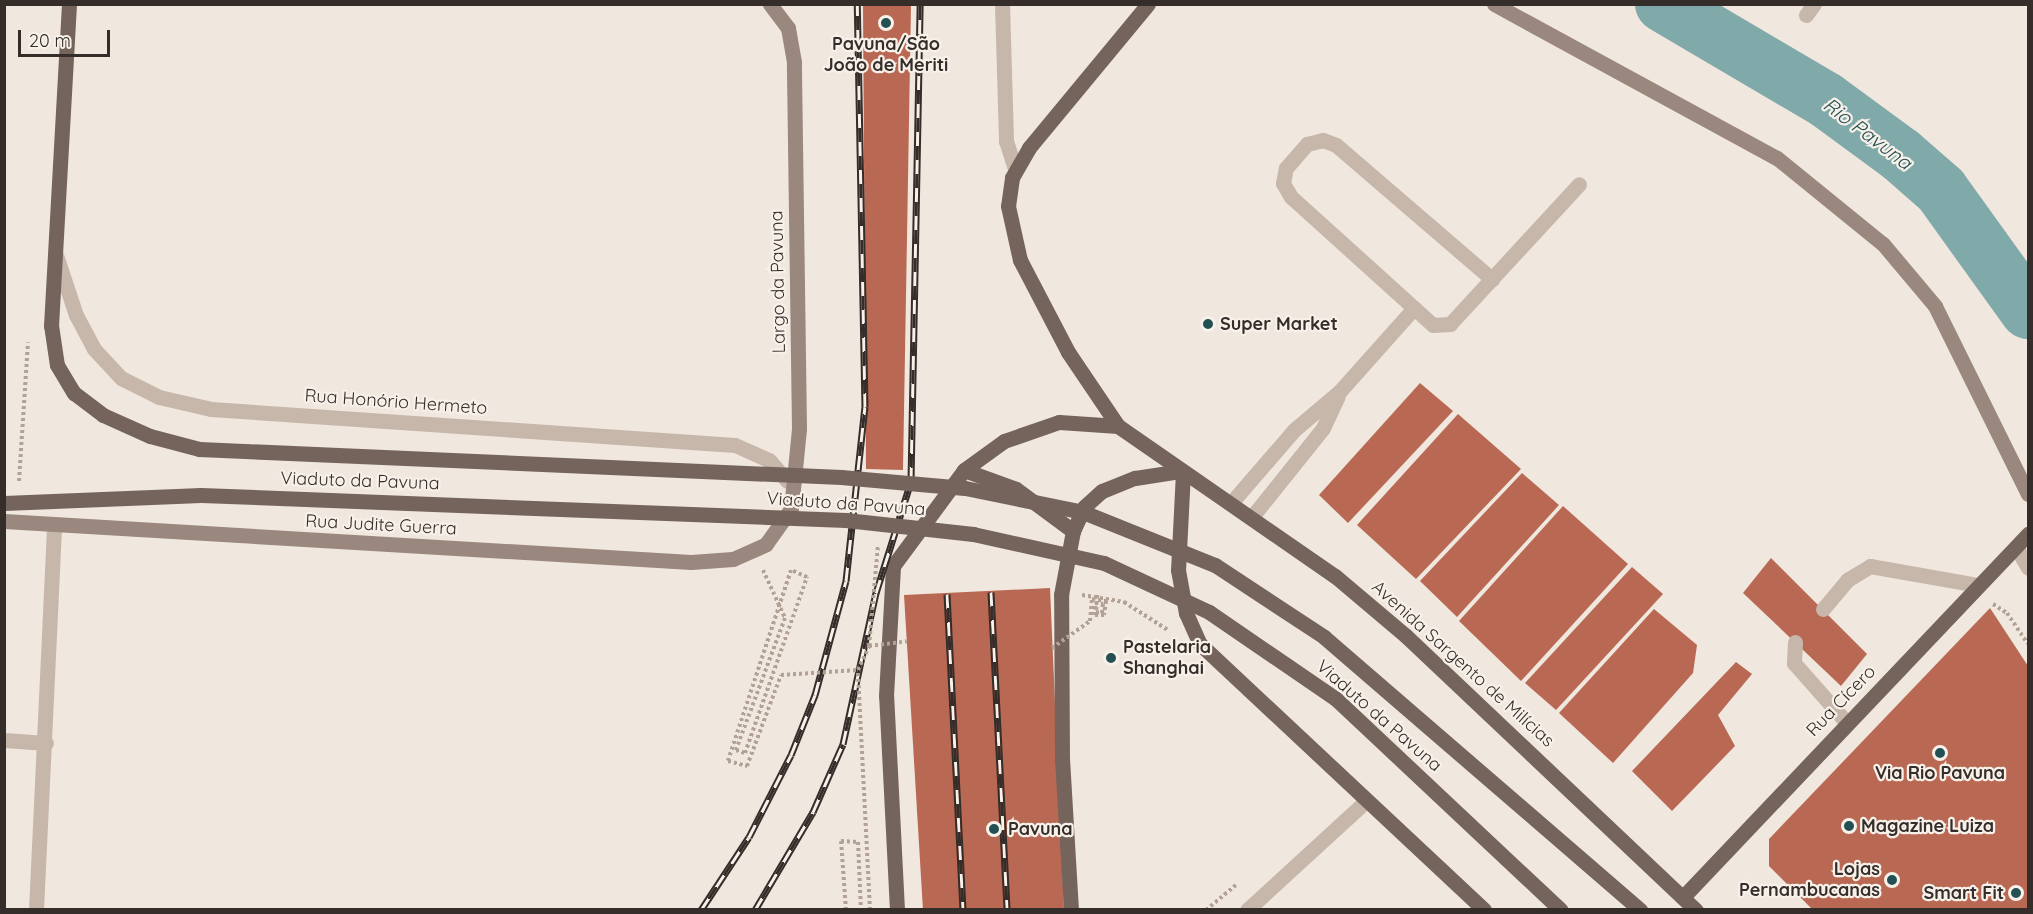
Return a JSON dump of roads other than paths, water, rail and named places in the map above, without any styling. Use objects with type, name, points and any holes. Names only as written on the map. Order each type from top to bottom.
[{"type":"main road","name":"Rua Honório Hermeto","points":[[69,4],[52,347],[74,393],[120,424],[199,449]]},
{"type":"main road","name":"Largo da Pavuna","points":[[754,551],[774,536],[794,496],[799,429],[794,62],[788,28],[770,4]]},
{"type":"main road","points":[[1015,169],[1148,4]]},
{"type":"main road","points":[[1494,4],[1749,141],[1817,187],[1883,244],[1935,306],[2028,494]]},
{"type":"main road","name":"Avenida Sargento de Milícias","points":[[1015,169],[1008,206],[1020,260],[1039,301],[1118,426],[1335,576],[1407,636],[1696,909]]},
{"type":"main road","name":"Avenida Sargento de Milícias","points":[[897,909],[886,696],[889,586],[893,566],[910,538],[964,470],[1030,429],[1073,421],[1118,426]]},
{"type":"main road","name":"Viaduto da Pavuna","points":[[199,449],[841,477],[964,488],[1083,512],[1215,566],[1324,637],[1640,909]]},
{"type":"main road","points":[[964,470],[1016,489],[1073,531]]},
{"type":"main road","points":[[1071,909],[1062,759],[1061,595],[1073,531],[1084,507],[1102,491],[1135,478],[1182,471],[1178,570],[1200,644],[1484,909]]},
{"type":"main road","name":"Viaduto da Pavuna","points":[[9,502],[201,495],[846,520],[973,534],[1104,563],[1209,612],[1336,699],[1562,909]]},
{"type":"main road","name":"Rua Judite Guerra","points":[[4,521],[668,561],[725,560],[754,551]]},
{"type":"main road","name":"Rua Cícero","points":[[1683,897],[2028,534]]},
{"type":"street","points":[[1002,4],[1006,141],[1015,169]]},
{"type":"street","points":[[1492,279],[1336,145],[1323,140],[1307,144],[1286,168],[1283,183],[1291,197],[1414,308],[1440,328],[1492,279],[1579,184]]},
{"type":"street","name":"Rua Honório Hermeto","points":[[56,255],[76,315],[94,349],[121,378],[159,397],[211,409],[735,445],[769,460],[794,496]]},
{"type":"street","points":[[1231,503],[1293,430],[1340,391],[1414,308]]},
{"type":"street","points":[[1251,518],[1323,428],[1340,391]]},
{"type":"street","points":[[36,909],[46,743],[54,524]]},
{"type":"street","points":[[2016,547],[2028,568]]},
{"type":"street","points":[[1823,609],[1847,580],[1870,566],[1978,585]]},
{"type":"street","points":[[1794,642],[1794,663],[1847,723]]},
{"type":"street","points":[[4,740],[46,743]]},
{"type":"street","points":[[1247,909],[1366,801]]},
{"type":"waterway","name":"Rio Pavuna","points":[[1663,4],[1826,100],[1901,155],[1941,190],[2028,311]]},
{"type":"railway","points":[[701,910],[749,837],[791,755],[815,695],[846,581],[865,407],[857,4]]},
{"type":"railway","points":[[755,910],[813,812],[843,744],[876,593],[911,481],[920,4]]},
{"type":"railway","points":[[991,592],[1007,910]]},
{"type":"railway","points":[[947,594],[963,910]]},
{"type":"place","name":"Pavuna/São João de Meriti","points":[[886,23]]},
{"type":"place","name":"Super Market","points":[[1208,324]]},
{"type":"place","name":"Pastelaria Shanghai","points":[[1111,658]]},
{"type":"place","name":"Via Rio Pavuna","points":[[1940,753]]},
{"type":"place","name":"Magazine Luiza","points":[[1849,826]]},
{"type":"place","name":"Pavuna","points":[[994,829]]},
{"type":"place","name":"Lojas Pernambucanas","points":[[1892,880]]},
{"type":"place","name":"Smart Fit","points":[[2016,893]]}]
